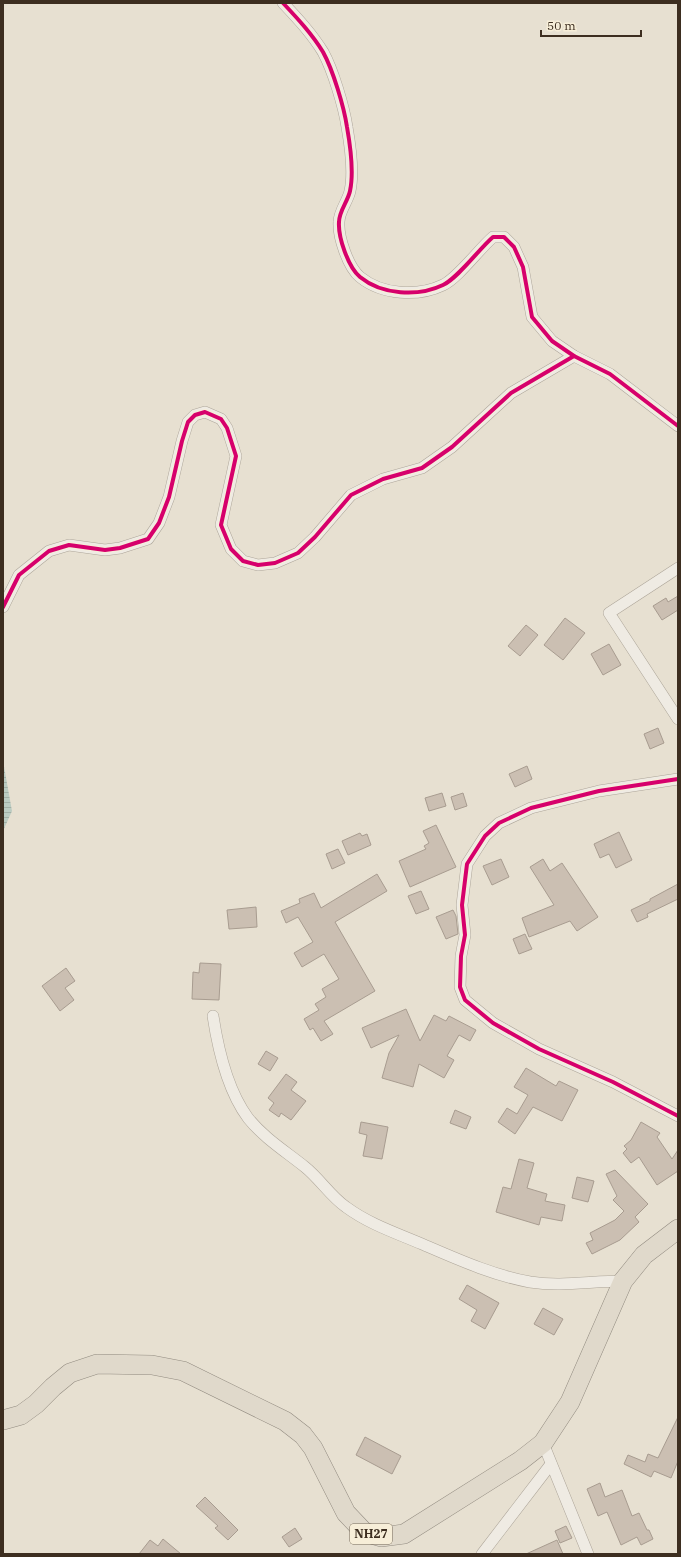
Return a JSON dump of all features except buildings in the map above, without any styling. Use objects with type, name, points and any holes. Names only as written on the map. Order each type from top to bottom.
[{"type":"highway","name":"NH27","points":[[3,1420],[21,1415],[36,1404],[70,1373],[97,1364],[152,1364],[183,1371],[285,1421],[295,1428],[313,1448],[346,1513],[364,1532],[382,1537],[404,1534],[421,1525],[520,1461],[543,1443],[570,1402],[623,1281],[644,1255],[678,1229]]},
{"type":"street","points":[[283,3],[307,28],[324,53],[340,96],[347,127],[351,166],[350,190],[339,221],[343,247],[359,277],[380,289],[407,293],[430,290],[445,285],[493,237],[504,237],[514,247],[523,267],[532,317],[552,341],[574,356],[610,374],[678,426]]},
{"type":"street","points":[[3,607],[19,575],[49,551],[69,545],[104,550],[120,548],[148,540],[159,523],[169,497],[188,422],[195,415],[205,412],[221,419],[227,428],[236,456],[221,525],[231,550],[243,561],[258,565],[275,563],[298,553],[315,537],[351,495],[383,479],[422,468],[452,447],[511,393],[574,356]]},
{"type":"street","points":[[678,568],[609,613],[678,719]]},
{"type":"street","points":[[678,779],[591,793],[531,808],[499,823],[485,836],[467,864],[462,905],[465,934],[461,956],[460,987],[465,1000],[493,1023],[539,1049],[613,1082],[678,1116]]},
{"type":"street","points":[[213,1016],[217,1040],[231,1085],[248,1117],[268,1140],[312,1173],[345,1207],[374,1224],[462,1262],[529,1282],[570,1285],[596,1281],[623,1281]]},
{"type":"street","points":[[543,1443],[588,1554]]},
{"type":"street","points":[[482,1554],[551,1464]]},
{"type":"shaded area","points":[[3,761],[12,811],[3,831]]},
{"type":"cycle path","points":[[283,3],[319,45],[331,68],[341,99],[346,119],[352,176],[349,195],[339,218],[339,228],[342,243],[348,259],[360,277],[379,288],[389,291],[412,292],[433,289],[443,285],[462,270],[493,237],[504,237],[514,247],[523,267],[532,317],[552,341],[574,356],[610,374],[678,426]]},
{"type":"cycle path","points":[[3,607],[19,575],[49,551],[69,545],[105,550],[120,548],[148,539],[159,523],[169,497],[188,422],[195,415],[205,412],[221,419],[227,428],[236,456],[221,525],[231,549],[243,561],[258,565],[275,563],[298,553],[315,537],[351,495],[383,479],[422,468],[452,447],[511,393],[574,356]]},
{"type":"cycle path","points":[[678,779],[599,791],[531,808],[499,823],[485,836],[467,864],[462,905],[465,935],[461,956],[460,987],[465,1000],[493,1023],[539,1049],[613,1082],[678,1116]]}]
